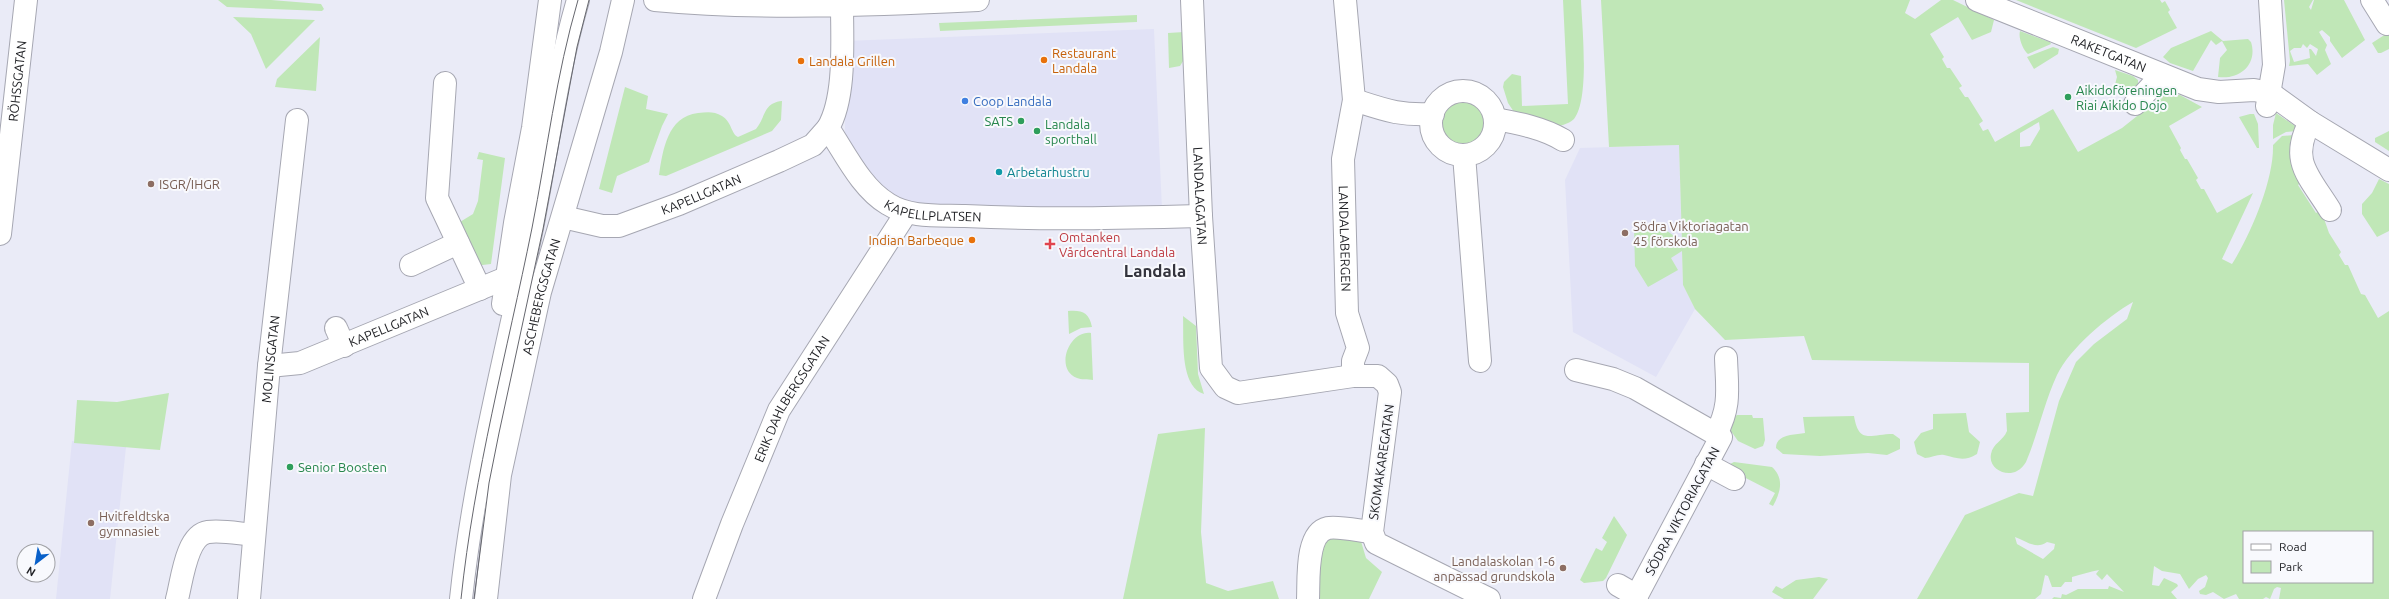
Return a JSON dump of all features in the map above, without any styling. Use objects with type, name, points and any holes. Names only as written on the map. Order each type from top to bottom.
[{"type":"street","name":"RÖHSSGATAN","points":[[0,234],[26,0]]},
{"type":"street","points":[[455,599],[470,480],[501,336],[506,278],[533,128],[550,0]]},
{"type":"street","points":[[461,599],[479,481],[532,227],[564,45],[578,0]]},
{"type":"street","points":[[474,599],[489,483],[543,229],[577,47],[589,0]]},
{"type":"street","name":"ASCHEBERGSGATAN","points":[[486,599],[500,475],[540,292],[611,52],[623,0]]},
{"type":"street","points":[[654,0],[726,4],[842,6],[978,0]]},
{"type":"street","name":"LANDALAGATAN","points":[[1192,0],[1211,368],[1225,387],[1238,393],[1353,376]]},
{"type":"street","name":"LANDALABERGEN","points":[[1345,0],[1354,100],[1343,158],[1347,313],[1358,348],[1353,361],[1353,376]]},
{"type":"street","name":"RAKETGATAN","points":[[1977,0],[2205,91],[2219,92],[2254,90],[2268,100],[2310,122],[2389,170]]},
{"type":"street","points":[[2268,100],[2274,65],[2270,0]]},
{"type":"street","points":[[2372,0],[2387,24]]},
{"type":"street","points":[[828,128],[836,109],[839,89],[842,6]]},
{"type":"street","points":[[2135,104],[2162,75]]},
{"type":"street","points":[[445,83],[437,198],[480,289]]},
{"type":"street","points":[[1464,91],[1484,98],[1491,106],[1495,119],[1494,134],[1486,146],[1474,154],[1464,155],[1448,152],[1440,145],[1432,130],[1433,114],[1443,99],[1455,92],[1464,91]]},
{"type":"street","points":[[1354,100],[1393,113],[1411,115],[1433,114]]},
{"type":"street","points":[[1495,119],[1532,127],[1553,134],[1563,140]]},
{"type":"street","name":"MOLINSGATAN","points":[[249,599],[269,366],[297,120]]},
{"type":"street","points":[[2310,122],[2300,143],[2301,160],[2330,210]]},
{"type":"street","name":"KAPELLGATAN","points":[[563,217],[602,226],[619,226],[679,204],[779,161],[812,145],[828,128]]},
{"type":"street","name":"KAPELLPLATSEN","points":[[828,128],[877,197],[906,213],[1034,220],[1202,216]]},
{"type":"street","points":[[1464,155],[1480,361]]},
{"type":"street","name":"ERIK DAHLBERGSGATAN","points":[[704,599],[732,524],[779,410],[906,213]]},
{"type":"street","points":[[411,265],[458,243]]},
{"type":"street","points":[[506,278],[509,306],[514,313]]},
{"type":"street","name":"KAPELLGATAN","points":[[269,366],[300,363],[340,337],[480,289],[506,278]]},
{"type":"street","points":[[1716,434],[1725,417],[1727,405],[1726,358]]},
{"type":"street","name":"SÖDRA VIKTORIAGATAN","points":[[1576,370],[1613,379],[1635,388],[1721,437],[1636,598]]},
{"type":"street","name":"SKOMAKAREGATAN","points":[[1353,376],[1378,376],[1387,384],[1390,392],[1378,540]]},
{"type":"street","points":[[1706,464],[1734,479]]},
{"type":"street","points":[[1308,599],[1310,556],[1314,539],[1320,532],[1328,528],[1378,540],[1489,599]]},
{"type":"street","points":[[177,599],[191,544],[198,537],[206,532],[254,535]]},
{"type":"street","points":[[1618,585],[1636,598]]},
{"type":"shaded area","points":[[1154,29],[1162,210],[894,205],[870,177],[845,135],[845,41]]},
{"type":"shaded area","name":"Södra Viktoriagatan 45 förskola","points":[[1679,145],[1683,285],[1695,309],[1656,377],[1573,332],[1565,180],[1580,148]]},
{"type":"shaded area","name":"Hvitfeldtska gymnasiet","points":[[72,441],[126,447],[110,599],[56,599]]},
{"type":"green space","points":[[218,0],[271,0],[321,4],[324,9],[322,11],[227,7]]},
{"type":"green space","points":[[1563,0],[1581,0],[1584,79],[1579,109],[1574,119],[1560,126],[1514,112],[1508,103],[1503,87],[1504,82],[1512,74],[1521,76],[1522,106],[1568,104]]},
{"type":"green space","points":[[1601,0],[1910,0],[1905,13],[1915,19],[1941,0],[1953,0],[1994,20],[1991,32],[1972,40],[1958,17],[1930,34],[1944,57],[1942,59],[1947,68],[1950,68],[1962,86],[1959,88],[1965,97],[1968,97],[1983,121],[1979,124],[1983,131],[1988,129],[1995,142],[2053,109],[2078,152],[2122,128],[2166,93],[2180,95],[2202,107],[2169,126],[2185,159],[2187,159],[2198,178],[2196,180],[2201,189],[2204,189],[2217,213],[2253,193],[2222,259],[2232,264],[2247,238],[2260,206],[2270,174],[2273,145],[2282,136],[2294,135],[2303,181],[2298,185],[2316,213],[2321,210],[2329,233],[2341,252],[2339,255],[2345,265],[2348,265],[2361,294],[2365,295],[2378,318],[2389,311],[2389,599],[2279,599],[2281,588],[2277,587],[2274,589],[2270,599],[2266,597],[2263,599],[2239,599],[2236,594],[2224,599],[2213,592],[2206,595],[2200,594],[2199,591],[2205,587],[2208,578],[2206,575],[2198,579],[2189,589],[2180,574],[2162,571],[2154,566],[2152,585],[2159,586],[2164,578],[2177,584],[2178,586],[2171,592],[2177,599],[2052,599],[2054,597],[2061,598],[2062,594],[2066,595],[2078,589],[2108,589],[2109,586],[2124,592],[2107,574],[2102,580],[2096,574],[2099,570],[2072,577],[2072,582],[2065,582],[2061,587],[2052,587],[2048,576],[2045,575],[2041,594],[2035,599],[1917,599],[1965,515],[2019,493],[2033,496],[2059,401],[2076,362],[2094,344],[2127,319],[2133,302],[2112,316],[2090,334],[2071,354],[2057,375],[2052,386],[2026,462],[2021,468],[2013,473],[2003,472],[1995,468],[1992,464],[1991,454],[1994,447],[2007,431],[2006,413],[2029,412],[2029,363],[1812,360],[1804,336],[1725,340],[1695,309],[1683,285],[1682,251],[1671,258],[1678,270],[1648,287],[1635,266],[1634,228],[1661,228],[1682,243],[1679,145],[1609,147]],"holes":[[[2039,122],[2040,129],[2030,146],[2020,147],[2020,133]],[[2015,537],[2035,545],[2047,542],[2055,544],[2054,549],[2043,559],[2017,544]]]},
{"type":"green space","points":[[2016,0],[2160,0],[2162,3],[2165,1],[2170,10],[2168,12],[2177,28],[2136,48]]},
{"type":"green space","points":[[2284,0],[2313,0],[2309,7],[2311,10],[2314,0],[2344,0],[2365,40],[2342,58],[2330,41],[2330,37],[2322,30],[2319,32],[2327,45],[2325,50],[2331,64],[2317,75],[2308,64],[2289,66],[2290,61]],"holes":[[[2303,44],[2307,48],[2310,44],[2318,49],[2316,56],[2311,49],[2309,49],[2310,58],[2294,62],[2290,51],[2294,48],[2301,48]]]},
{"type":"green space","points":[[1137,15],[1137,22],[940,31],[939,23]]},
{"type":"green space","points":[[233,17],[315,20],[266,69],[251,34]]},
{"type":"green space","points":[[2020,31],[2050,42],[2051,44],[2028,54],[2021,44]]},
{"type":"green space","points":[[2211,31],[2223,41],[2248,39],[2251,42],[2252,57],[2249,64],[2240,73],[2233,76],[2218,77],[2220,58],[2227,50],[2222,41],[2216,45],[2211,40],[2193,71],[2170,63],[2163,57],[2171,48]]},
{"type":"green space","points":[[1184,32],[1185,58],[1180,66],[1169,68],[1168,33]]},
{"type":"green space","points":[[2389,32],[2389,49],[2378,53],[2372,43]]},
{"type":"green space","points":[[320,37],[316,91],[275,87],[277,79]]},
{"type":"green space","points":[[2053,47],[2059,49],[2058,54],[2034,69],[2027,57]]},
{"type":"green space","points":[[2115,70],[2133,76],[2138,80],[2138,89],[2113,92],[2117,77]]},
{"type":"green space","points":[[625,87],[648,96],[646,109],[668,114],[649,162],[617,176],[612,193],[599,189]]},
{"type":"green space","points":[[1458,98],[1468,98],[1481,105],[1488,118],[1488,128],[1481,141],[1468,148],[1458,148],[1449,144],[1442,137],[1438,128],[1438,118],[1442,109],[1449,102]]},
{"type":"green space","points":[[782,101],[781,120],[772,131],[666,176],[659,175],[662,155],[668,136],[679,121],[698,113],[707,112],[719,114],[728,121],[734,133],[738,137],[756,129],[768,108],[776,102]]},
{"type":"green space","points":[[2276,113],[2298,128],[2297,131],[2286,132],[2273,139],[2273,125]]},
{"type":"green space","points":[[2254,114],[2258,124],[2259,148],[2257,148],[2239,117]]},
{"type":"green space","points":[[2389,131],[2389,151],[2375,142],[2375,138]]},
{"type":"green space","points":[[479,152],[505,158],[491,264],[474,266],[455,225],[473,214],[478,201],[483,160],[477,159]]},
{"type":"green space","points":[[2379,179],[2389,184],[2389,231],[2377,237],[2362,214],[2362,204],[2372,193]]},
{"type":"green space","points":[[1068,311],[1077,311],[1087,315],[1092,327],[1081,328],[1069,334]]},
{"type":"green space","points":[[1183,316],[1196,326],[1198,374],[1204,394],[1196,390],[1190,382],[1187,372],[1183,348]]},
{"type":"green space","points":[[1091,333],[1093,380],[1079,379],[1070,373],[1066,367],[1067,351],[1076,338],[1083,334]]},
{"type":"green space","points":[[169,393],[160,450],[74,443],[77,400],[117,402]]},
{"type":"green space","points":[[1966,413],[1969,432],[1980,442],[1977,454],[1968,458],[1960,459],[1942,455],[1925,458],[1917,454],[1914,442],[1921,433],[1933,429],[1933,414]]},
{"type":"green space","points":[[1737,415],[1752,415],[1753,418],[1763,418],[1765,440],[1763,446],[1755,449],[1738,441],[1731,431],[1733,418]]},
{"type":"green space","points":[[1854,416],[1856,425],[1862,434],[1872,436],[1893,434],[1900,439],[1900,449],[1887,455],[1868,453],[1820,456],[1783,454],[1776,448],[1777,443],[1782,438],[1805,433],[1803,417]]},
{"type":"green space","points":[[1205,428],[1201,532],[1206,583],[1228,591],[1273,581],[1279,599],[1123,599],[1158,434]]},
{"type":"green space","points":[[1734,462],[1772,467],[1779,476],[1780,481],[1778,496],[1773,506],[1769,504],[1775,493],[1732,471],[1728,465]]},
{"type":"green space","points":[[1614,516],[1627,535],[1606,578],[1603,581],[1584,583],[1580,580],[1596,548],[1602,551],[1607,542],[1602,538]]},
{"type":"green space","points":[[1323,538],[1360,538],[1366,558],[1382,572],[1369,599],[1315,599]]},
{"type":"green space","points":[[1819,577],[1828,579],[1813,599],[1784,599],[1772,592],[1776,586],[1782,589],[1796,580]]},
{"type":"tram line","points":[[461,599],[474,506],[483,459],[532,228],[552,114],[570,28],[578,0]]},
{"type":"tram line","points":[[474,599],[489,483],[543,229],[577,47],[589,0]]},
{"type":"place","name":"Restaurant Landala","points":[[1044,60]]},
{"type":"place","name":"Landala Grillen","points":[[801,61]]},
{"type":"place","name":"Aikidoföreningen Riai Aikido Dojo","points":[[2068,97]]},
{"type":"place","name":"Coop Landala","points":[[965,101]]},
{"type":"place","name":"SATS","points":[[1021,121]]},
{"type":"place","name":"Landala sporthall","points":[[1037,131]]},
{"type":"place","name":"Arbetarhustru","points":[[999,172]]},
{"type":"place","name":"ISGR/IHGR","points":[[151,184]]},
{"type":"place","name":"Södra Viktoriagatan 45 förskola","points":[[1625,233]]},
{"type":"place","name":"Indian Barbeque","points":[[972,240]]},
{"type":"place","name":"Omtanken Vårdcentral Landala","points":[[1050,244]]},
{"type":"place","name":"Senior Boosten","points":[[290,467]]},
{"type":"place","name":"Hvitfeldtska gymnasiet","points":[[91,523]]},
{"type":"place","name":"Landalaskolan 1-6 anpassad grundskola","points":[[1563,568]]},
{"type":"district","name":"Landala","points":[[1155,271]]}]
